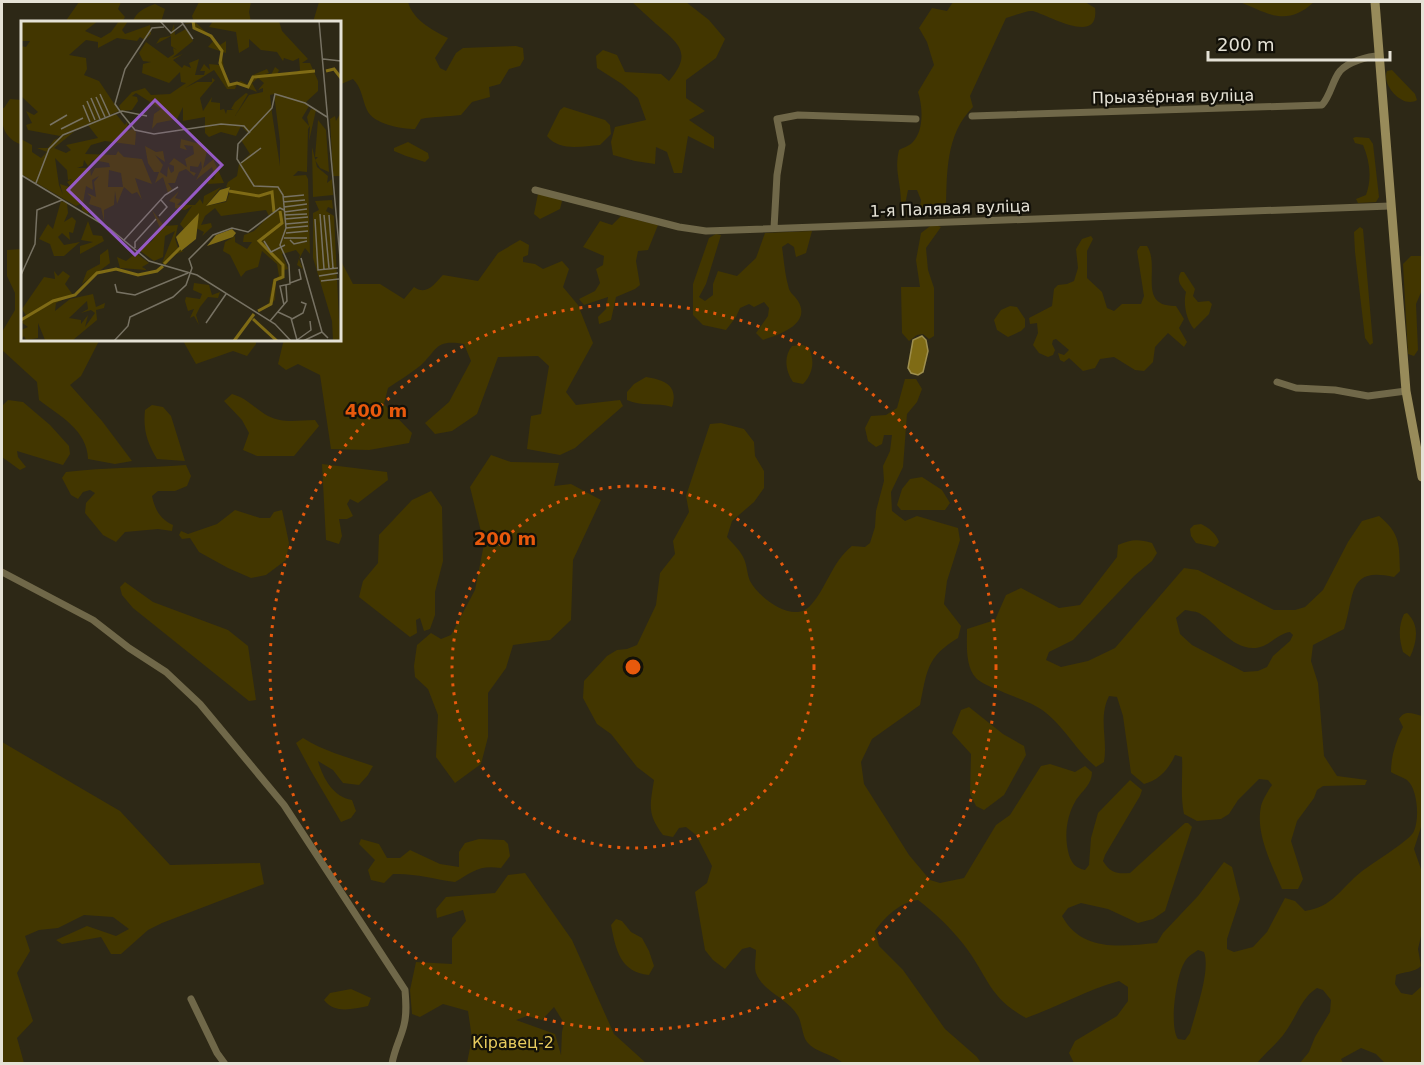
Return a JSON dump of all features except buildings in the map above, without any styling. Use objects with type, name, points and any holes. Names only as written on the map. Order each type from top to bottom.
[{"type":"main road","points":[[1375,2],[1406,391],[1422,477]]},
{"type":"street","name":"Прыазёрная вуліца","points":[[972,116],[1322,105],[1340,71],[1369,56],[1379,56]]},
{"type":"street","points":[[774,228],[777,175],[782,145],[777,119],[798,115],[916,119]]},
{"type":"street","name":"1-я Палявая вуліца","points":[[535,190],[679,227],[706,231],[1086,219],[1390,206]]},
{"type":"street","points":[[1277,382],[1296,388],[1335,390],[1368,396],[1406,391]]},
{"type":"street","points":[[2,572],[93,620],[129,648],[166,672],[200,704],[284,805],[405,990],[404,1025],[392,1064]]},
{"type":"street","points":[[191,999],[217,1053],[225,1064]]},
{"type":"green space","points":[[79,2],[121,2],[118,9],[125,17],[123,21],[66,21]]},
{"type":"green space","points":[[199,2],[251,2],[249,12],[251,21],[194,21],[192,16]]},
{"type":"green space","points":[[319,2],[408,2],[419,19],[448,38],[435,58],[440,68],[446,71],[456,53],[463,48],[516,46],[523,48],[524,59],[520,66],[509,69],[500,84],[489,87],[490,97],[472,102],[461,115],[421,119],[415,129],[402,128],[388,125],[370,115],[353,79],[340,85],[340,21],[313,21]]},
{"type":"green space","points":[[632,2],[686,2],[709,20],[725,39],[716,58],[686,80],[686,98],[705,111],[689,120],[714,137],[714,149],[688,136],[682,173],[674,173],[667,152],[656,147],[655,164],[613,155],[611,142],[615,127],[646,120],[638,98],[622,84],[597,68],[596,56],[603,50],[617,55],[625,72],[661,74],[669,81],[680,63],[681,56],[677,43]]},
{"type":"green space","points":[[953,2],[1085,2],[1095,8],[1094,19],[1090,25],[1082,27],[1072,26],[1033,11],[1006,18],[970,96],[973,107],[964,118],[952,142],[946,211],[934,215],[922,215],[919,212],[921,200],[917,190],[908,190],[905,205],[901,203],[897,170],[899,150],[912,143],[919,132],[921,105],[918,92],[934,65],[927,42],[919,28],[932,8],[947,11]]},
{"type":"green space","points":[[1240,2],[1314,2],[1295,14],[1278,16]]},
{"type":"green space","points":[[155,4],[165,9],[161,21],[133,21],[138,13]]},
{"type":"green space","points":[[1392,70],[1415,94],[1417,100],[1406,101],[1394,94],[1386,77],[1387,71]]},
{"type":"green space","points":[[10,99],[21,100],[21,144],[11,139],[5,131],[2,120],[2,108]]},
{"type":"green space","points":[[564,107],[605,120],[610,125],[611,134],[600,145],[572,147],[552,141],[547,136],[560,110]]},
{"type":"green space","points":[[1353,138],[1369,138],[1373,144],[1379,197],[1376,202],[1358,203],[1356,199],[1366,195],[1370,176],[1363,145],[1355,143]]},
{"type":"green space","points":[[408,142],[428,153],[429,158],[425,162],[394,151],[394,148]]},
{"type":"green space","points":[[538,194],[556,197],[562,201],[560,209],[540,219],[534,214]]},
{"type":"green space","points":[[621,216],[658,225],[648,250],[638,251],[636,261],[640,285],[616,297],[611,320],[599,324],[598,317],[606,309],[608,297],[584,305],[579,299],[595,291],[600,283],[596,269],[603,265],[604,256],[583,247],[600,221],[612,225]]},
{"type":"green space","points":[[933,224],[941,227],[926,248],[928,270],[934,288],[934,336],[929,339],[923,334],[917,335],[909,341],[902,333],[901,287],[920,287],[916,260],[921,233]]},
{"type":"green space","points":[[1360,227],[1363,229],[1373,343],[1370,345],[1365,338],[1355,252],[1354,232]]},
{"type":"green space","points":[[812,231],[806,253],[796,257],[794,247],[788,243],[782,247],[789,289],[801,309],[801,316],[797,322],[785,332],[763,340],[756,333],[768,316],[769,308],[764,302],[754,307],[749,304],[740,308],[726,330],[703,325],[693,315],[693,284],[709,238],[716,234],[721,235],[706,284],[699,297],[705,301],[713,295],[713,284],[718,271],[737,276],[756,258],[765,233]]},
{"type":"green space","points":[[1091,236],[1093,239],[1087,251],[1087,278],[1102,292],[1107,308],[1114,311],[1122,304],[1141,304],[1144,296],[1137,251],[1140,246],[1147,246],[1151,255],[1153,293],[1164,305],[1176,306],[1184,319],[1179,328],[1187,342],[1184,347],[1168,333],[1155,347],[1153,362],[1144,371],[1135,370],[1114,357],[1100,359],[1095,368],[1083,371],[1069,358],[1064,362],[1060,360],[1058,353],[1064,355],[1069,350],[1056,339],[1052,344],[1055,350],[1053,355],[1048,357],[1039,353],[1033,345],[1038,333],[1037,323],[1030,324],[1029,318],[1052,306],[1054,289],[1058,285],[1074,281],[1078,268],[1076,249],[1082,239]]},
{"type":"green space","points":[[520,240],[529,245],[528,255],[523,257],[523,262],[535,264],[543,269],[562,261],[569,269],[563,287],[578,305],[593,343],[566,392],[576,405],[620,400],[623,406],[575,448],[560,455],[527,449],[531,416],[541,414],[549,366],[538,356],[498,357],[477,414],[452,431],[435,434],[425,423],[449,402],[471,361],[464,344],[447,343],[437,347],[420,366],[388,388],[384,404],[412,433],[409,443],[369,450],[331,449],[320,375],[298,364],[286,370],[278,364],[284,340],[340,340],[340,262],[353,284],[380,284],[404,299],[414,287],[427,290],[443,275],[478,281],[498,253]]},
{"type":"green space","points":[[21,249],[21,340],[99,340],[81,376],[70,385],[102,421],[132,461],[115,464],[88,459],[83,440],[78,432],[39,400],[37,382],[2,350],[2,332],[15,310],[15,293],[7,276],[7,250]]},
{"type":"green space","points":[[1411,256],[1422,258],[1422,290],[1416,304],[1418,350],[1414,356],[1408,354],[1403,264]]},
{"type":"green space","points":[[1181,272],[1184,272],[1195,289],[1193,296],[1198,302],[1209,301],[1212,304],[1209,314],[1194,329],[1186,311],[1186,292],[1180,285]]},
{"type":"green space","points":[[1010,306],[1017,307],[1025,319],[1025,327],[1008,337],[997,330],[994,320],[1001,310]]},
{"type":"green space","points":[[183,340],[256,340],[256,344],[247,356],[233,351],[196,364]]},
{"type":"green space","points":[[803,345],[809,348],[812,362],[811,372],[803,384],[793,382],[786,364],[787,355],[792,346]]},
{"type":"green space","points":[[646,377],[664,382],[672,389],[674,400],[672,407],[627,400],[627,392],[634,384]]},
{"type":"green space","points":[[905,379],[916,379],[922,389],[917,402],[907,414],[903,467],[891,492],[892,511],[905,521],[917,516],[958,528],[960,540],[947,581],[944,604],[961,626],[958,638],[940,652],[930,666],[920,705],[872,739],[861,762],[864,784],[909,855],[930,880],[940,883],[964,878],[996,825],[1010,815],[1041,766],[1050,764],[1075,772],[1085,766],[1092,772],[1090,780],[1076,800],[1067,827],[1069,855],[1077,867],[1085,870],[1089,865],[1091,838],[1098,813],[1130,780],[1142,790],[1105,855],[1103,861],[1111,870],[1118,873],[1130,873],[1185,823],[1192,827],[1165,911],[1153,919],[1138,923],[1108,909],[1081,903],[1068,908],[1062,916],[1070,928],[1092,942],[1117,946],[1157,943],[1224,862],[1232,867],[1240,899],[1227,939],[1227,949],[1234,952],[1253,947],[1267,932],[1285,898],[1295,901],[1305,911],[1323,905],[1361,872],[1413,833],[1417,821],[1414,790],[1407,780],[1391,772],[1391,766],[1394,749],[1403,727],[1399,719],[1407,713],[1422,716],[1422,824],[1414,849],[1422,872],[1422,932],[1418,949],[1421,966],[1396,975],[1395,984],[1401,993],[1412,995],[1422,986],[1422,1063],[1385,1063],[1376,1054],[1361,1048],[1341,1059],[1343,1063],[1300,1063],[1309,1052],[1330,1012],[1331,1000],[1323,990],[1317,988],[1303,1002],[1283,1035],[1257,1063],[1074,1063],[1069,1053],[1075,1041],[1117,1016],[1128,1001],[1128,987],[1119,981],[1026,1018],[1013,1010],[996,994],[959,939],[918,900],[899,907],[879,926],[875,931],[879,946],[903,970],[945,1029],[981,1063],[843,1063],[811,1046],[804,1036],[794,1010],[759,980],[755,971],[756,950],[750,947],[742,949],[725,969],[713,960],[705,950],[695,892],[707,883],[712,866],[696,835],[686,827],[679,828],[673,837],[663,835],[658,828],[651,809],[654,780],[637,767],[611,734],[597,724],[583,698],[584,681],[607,656],[617,650],[637,645],[656,605],[660,573],[675,554],[673,541],[689,512],[686,496],[710,424],[721,423],[744,429],[754,442],[755,456],[764,471],[764,488],[754,502],[732,521],[727,537],[743,556],[754,588],[777,607],[795,612],[803,611],[810,606],[839,560],[852,546],[865,547],[870,543],[884,481],[883,466],[890,451],[892,435],[884,435],[882,444],[876,447],[868,441],[865,428],[871,416],[886,415],[897,408]],"holes":[[[1198,950],[1204,952],[1206,960],[1204,981],[1190,1033],[1185,1040],[1178,1039],[1175,1033],[1174,1013],[1181,970],[1185,961],[1192,954]]]},
{"type":"green space","points":[[232,394],[274,418],[292,421],[315,420],[319,426],[294,456],[257,456],[243,450],[249,433],[242,420],[224,401]]},
{"type":"green space","points":[[8,400],[23,402],[50,425],[69,446],[70,454],[63,465],[17,451],[18,457],[26,467],[20,470],[2,457],[2,406]]},
{"type":"green space","points":[[152,405],[163,407],[171,416],[185,461],[157,459],[145,430],[145,410]]},
{"type":"green space","points":[[491,455],[511,462],[559,463],[554,486],[571,484],[601,500],[573,560],[571,620],[550,640],[513,645],[506,668],[488,693],[488,737],[481,764],[455,783],[436,757],[438,715],[428,689],[415,677],[414,666],[417,645],[431,633],[441,639],[451,635],[475,590],[484,544],[470,487]]},
{"type":"green space","points":[[322,464],[387,472],[388,480],[358,503],[350,499],[347,504],[353,516],[339,519],[342,536],[339,544],[326,540]]},
{"type":"green space","points":[[186,465],[191,476],[187,486],[175,491],[158,491],[152,496],[159,514],[173,525],[172,531],[158,529],[125,532],[116,542],[103,535],[85,513],[86,503],[95,493],[90,490],[83,492],[78,499],[71,495],[62,478],[66,472],[81,470]]},
{"type":"green space","points":[[922,477],[942,490],[950,503],[945,510],[901,510],[897,505],[902,489],[910,479]]},
{"type":"green space","points":[[431,491],[442,507],[443,561],[435,592],[435,615],[430,629],[424,631],[420,618],[416,620],[417,633],[410,637],[359,597],[363,581],[378,563],[379,535],[412,500]]},
{"type":"green space","points":[[235,510],[260,518],[270,518],[274,512],[282,510],[289,543],[286,560],[266,575],[251,578],[228,568],[199,552],[190,538],[182,539],[179,535],[181,531],[188,534],[217,524]]},
{"type":"green space","points":[[1379,516],[1386,522],[1395,534],[1399,547],[1400,571],[1394,577],[1379,575],[1368,576],[1360,580],[1352,595],[1344,629],[1313,645],[1311,661],[1318,683],[1324,756],[1337,776],[1367,780],[1365,785],[1323,786],[1317,790],[1314,798],[1297,821],[1291,841],[1303,879],[1298,889],[1282,889],[1262,838],[1260,816],[1262,803],[1272,785],[1268,780],[1259,779],[1238,800],[1229,814],[1221,819],[1197,821],[1184,814],[1182,757],[1175,755],[1163,773],[1144,784],[1131,773],[1123,716],[1117,697],[1109,696],[1106,704],[1104,762],[1096,767],[1047,714],[1033,704],[980,682],[970,668],[967,655],[967,629],[995,620],[1006,595],[1021,588],[1059,608],[1080,605],[1117,557],[1118,545],[1123,543],[1135,540],[1152,543],[1157,553],[1152,561],[1134,576],[1073,640],[1049,652],[1046,660],[1061,667],[1088,661],[1115,648],[1184,568],[1198,570],[1274,610],[1295,610],[1305,607],[1323,590],[1348,542],[1362,521]],"holes":[[[1185,610],[1199,613],[1230,639],[1245,647],[1259,647],[1285,633],[1290,632],[1293,635],[1290,641],[1273,656],[1267,667],[1258,671],[1244,672],[1192,645],[1180,634],[1176,618]]]},
{"type":"green space","points":[[1201,524],[1216,536],[1219,542],[1215,547],[1196,543],[1191,536],[1190,529],[1194,525]]},
{"type":"green space","points":[[125,582],[153,602],[228,630],[248,646],[256,700],[249,701],[133,608],[122,595],[120,587]]},
{"type":"green space","points":[[1407,613],[1416,628],[1410,657],[1403,652],[1400,637],[1402,619]]},
{"type":"green space","points":[[969,707],[1003,734],[1024,746],[1026,755],[1004,795],[984,810],[976,806],[970,794],[971,754],[952,733],[961,710]]},
{"type":"green space","points":[[303,738],[328,751],[373,766],[359,785],[343,783],[333,770],[318,761],[334,791],[352,800],[356,811],[351,818],[341,822],[296,743]]},
{"type":"green space","points":[[2,742],[120,811],[170,865],[260,863],[264,884],[162,923],[148,930],[121,954],[111,954],[101,937],[62,944],[56,940],[87,926],[116,936],[129,929],[113,917],[84,915],[58,928],[39,930],[25,936],[30,951],[17,973],[33,1021],[17,1038],[24,1063],[2,1063]]},
{"type":"green space","points":[[361,839],[379,844],[387,858],[400,858],[410,850],[440,864],[459,867],[459,852],[465,843],[479,839],[504,840],[508,844],[510,856],[501,868],[481,868],[455,882],[416,875],[393,874],[384,883],[371,880],[368,870],[375,860],[359,844]]},
{"type":"green space","name":"Кіравец-2","points":[[525,873],[572,940],[614,1034],[646,1063],[467,1063],[472,1038],[468,1011],[443,1004],[420,1017],[412,1014],[410,990],[416,962],[452,964],[452,938],[466,921],[463,910],[437,918],[436,909],[446,897],[495,893],[508,875]],"holes":[[[554,1007],[564,1023],[561,1055],[555,1034],[516,1020],[527,1016],[542,1020]]]},
{"type":"green space","points":[[616,919],[622,921],[631,932],[642,938],[654,966],[649,975],[632,969],[621,958],[611,925]]},
{"type":"green space","points":[[351,989],[371,998],[368,1006],[339,1009],[324,1000],[330,993]]},
{"type":"shaded area","points":[[922,336],[926,340],[928,351],[923,372],[918,375],[911,373],[908,368],[913,340]]}]
